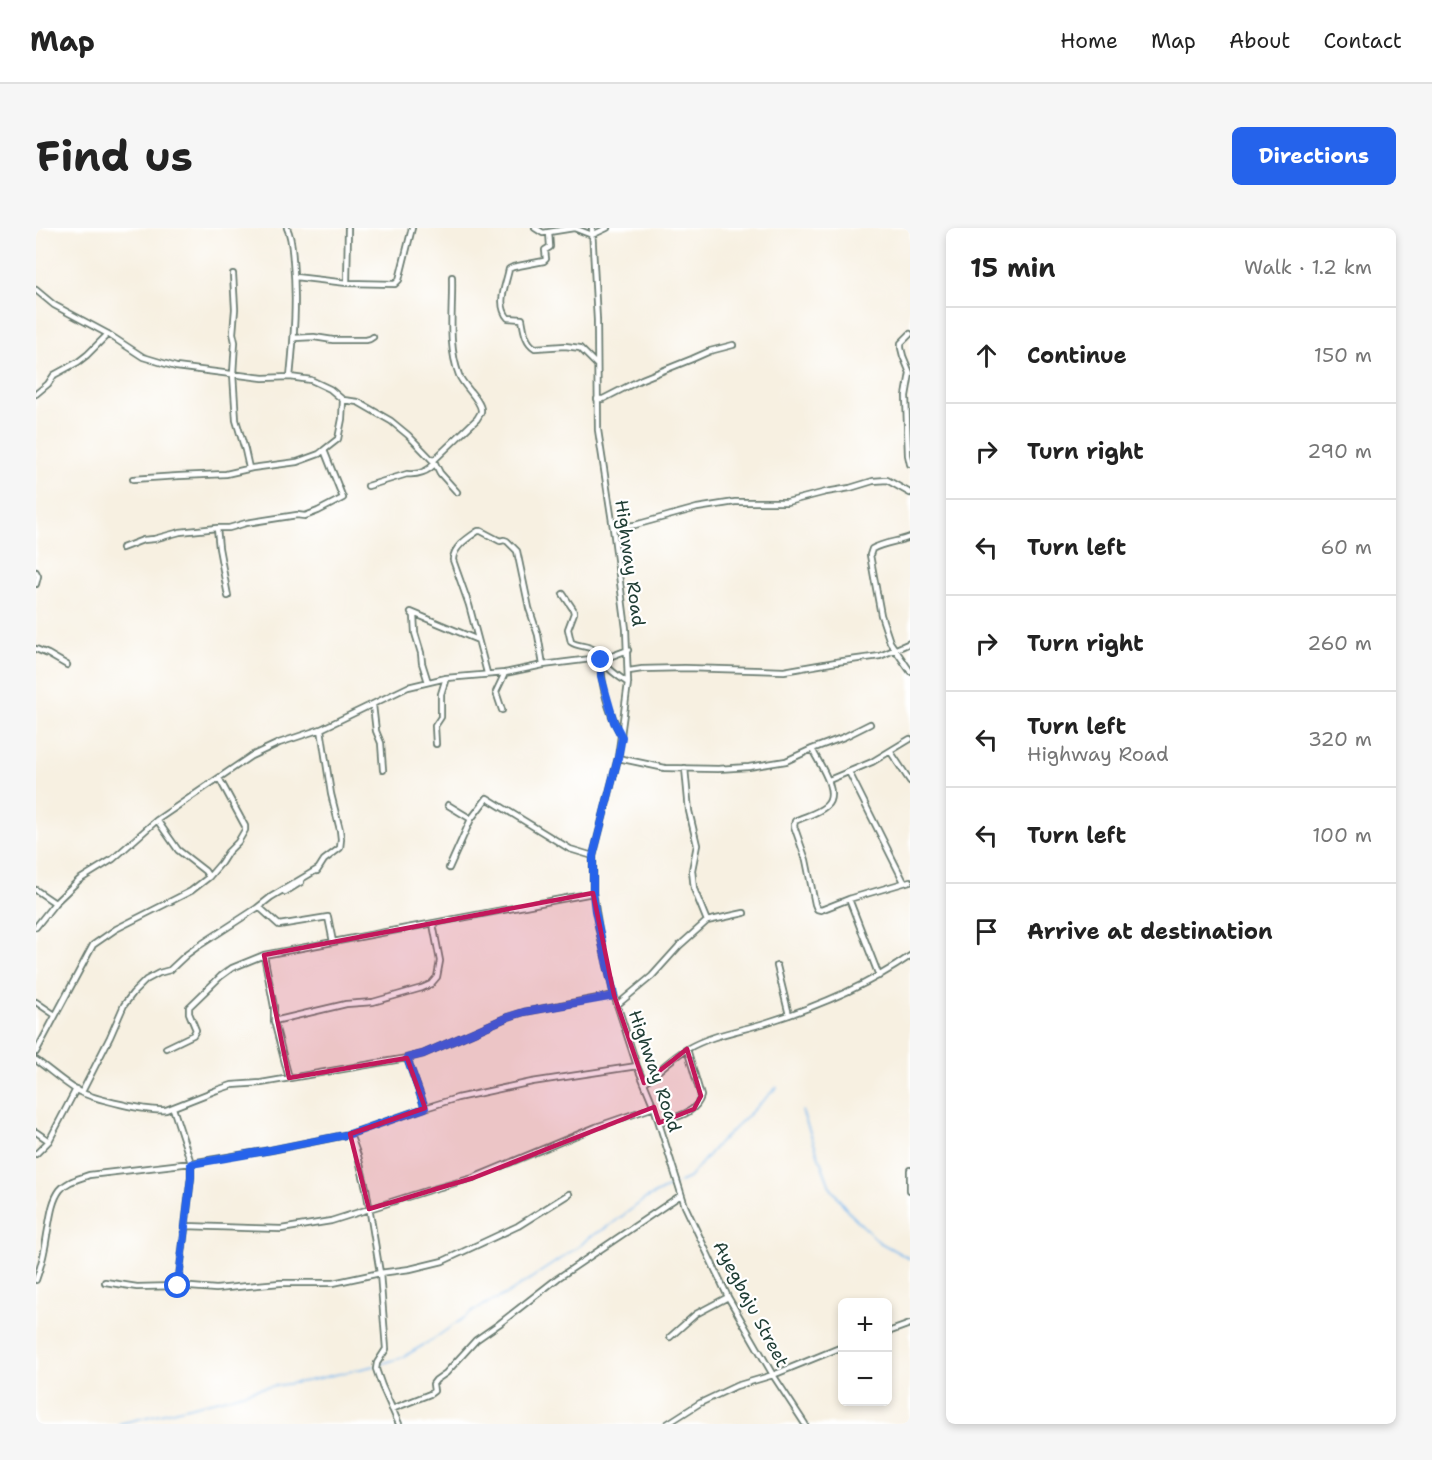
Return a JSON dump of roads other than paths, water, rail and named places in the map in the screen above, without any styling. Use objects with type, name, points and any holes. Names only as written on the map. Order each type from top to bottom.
[{"type":"street","points":[[287,228],[292,242],[295,277],[294,338],[290,377]]},
{"type":"street","points":[[347,284],[348,228]]},
{"type":"street","points":[[295,277],[347,284],[395,284],[399,280],[412,228]]},
{"type":"street","points":[[535,228],[543,233],[574,228],[592,234],[607,228]]},
{"type":"street","name":"Highway Road","points":[[592,228],[597,320],[598,430],[628,650],[628,683],[622,737],[593,856],[593,893],[598,930],[614,996],[637,1066],[654,1107],[681,1194]]},
{"type":"street","points":[[549,232],[550,247],[545,250],[546,259],[542,263],[509,269],[501,304],[503,312],[507,318],[522,319],[528,342],[535,348],[564,346],[580,348],[597,365]]},
{"type":"street","points":[[233,274],[235,309],[233,374],[236,420],[249,468]]},
{"type":"street","points":[[368,486],[407,474],[424,472],[432,467],[434,462],[477,419],[481,411],[459,375],[455,358],[451,329],[452,278]]},
{"type":"street","points":[[36,290],[54,305],[108,334],[143,357],[176,367],[263,378],[290,377],[311,380],[330,389],[343,400],[358,402],[391,421],[408,435],[434,462],[457,492]]},
{"type":"street","points":[[910,333],[901,343],[910,373],[906,396],[910,464]]},
{"type":"street","points":[[36,394],[48,384],[54,375],[78,362],[108,334]]},
{"type":"street","points":[[294,338],[366,340],[373,337]]},
{"type":"street","points":[[597,399],[603,399],[642,379],[710,351],[733,345]]},
{"type":"street","points":[[134,479],[226,474],[249,468],[297,462],[319,454],[338,439],[343,400]]},
{"type":"street","points":[[122,548],[143,540],[180,532],[229,528],[246,523],[297,515],[305,516],[332,505],[343,498],[324,450]]},
{"type":"street","points":[[613,528],[635,525],[697,508],[735,502],[787,502],[873,481],[887,480],[910,493]]},
{"type":"street","points":[[218,528],[219,548],[228,596]]},
{"type":"street","points":[[487,673],[469,605],[453,560],[453,553],[476,532],[481,531],[500,541],[507,541],[517,551],[543,665]]},
{"type":"street","points":[[910,537],[878,546],[872,549],[870,555],[881,615],[890,642],[910,670]]},
{"type":"street","points":[[36,572],[38,576],[36,584]]},
{"type":"street","points":[[563,594],[574,613],[568,628],[571,642],[594,650],[615,674],[628,683]]},
{"type":"street","points":[[428,682],[415,633],[414,616],[411,612],[478,640]]},
{"type":"street","points":[[628,671],[686,668],[784,671],[880,656],[910,643]]},
{"type":"street","points":[[36,649],[67,664]]},
{"type":"street","points":[[36,927],[55,903],[79,880],[113,859],[158,820],[251,756],[279,743],[321,729],[408,687],[446,678],[505,673],[591,659],[601,660],[628,650]]},
{"type":"street","points":[[601,660],[601,676],[614,722],[622,737]]},
{"type":"street","points":[[502,710],[496,692],[505,673]]},
{"type":"street","points":[[436,744],[435,726],[441,717],[441,694],[446,678]]},
{"type":"street","points":[[373,705],[376,731],[381,743],[383,770]]},
{"type":"street","points":[[618,758],[664,768],[749,767],[786,761],[870,724]]},
{"type":"street","points":[[321,729],[341,839],[340,848],[324,861],[316,873],[259,907],[279,925],[328,917],[333,942]]},
{"type":"street","points":[[828,780],[872,762],[910,739]]},
{"type":"street","points":[[812,749],[828,780],[829,804],[795,821],[794,826],[806,860],[817,909],[821,910],[907,882],[849,772]]},
{"type":"street","points":[[890,752],[910,781]]},
{"type":"street","points":[[685,768],[689,811],[697,845],[692,870],[694,889],[706,921]]},
{"type":"street","points":[[36,1052],[93,945],[116,929],[191,891],[209,878],[238,842],[245,826],[219,778]]},
{"type":"street","points":[[450,868],[471,819],[487,798],[570,849],[593,856]]},
{"type":"street","points":[[448,805],[471,819]]},
{"type":"street","points":[[158,820],[170,841],[205,871],[209,878]]},
{"type":"street","points":[[82,1092],[124,1005],[146,980],[170,970],[197,947],[281,890],[318,869]]},
{"type":"street","points":[[36,890],[55,903]]},
{"type":"street","points":[[166,1048],[194,1035],[196,1030],[189,1007],[215,981],[232,968],[264,955],[593,893]]},
{"type":"street","points":[[849,899],[879,976]]},
{"type":"street","points":[[617,1005],[652,976],[706,921],[744,913]]},
{"type":"street","points":[[274,1021],[346,1004],[374,1002],[431,984],[437,977],[440,961],[433,924]]},
{"type":"street","points":[[264,955],[274,1008],[274,1021],[289,1078]]},
{"type":"street","points":[[644,1083],[687,1049],[709,1039],[837,998],[879,976],[910,956]]},
{"type":"street","points":[[777,966],[789,1015]]},
{"type":"street","points":[[36,1060],[82,1092],[117,1103],[157,1111],[173,1108],[232,1086],[347,1070],[423,1054],[524,1012],[614,996]]},
{"type":"street","points":[[36,1002],[55,1015]]},
{"type":"street","points":[[659,1123],[694,1109],[702,1096],[687,1049]]},
{"type":"street","points":[[407,1058],[425,1108]]},
{"type":"street","points":[[36,1280],[46,1244],[52,1207],[67,1184],[89,1175],[191,1164],[271,1150],[350,1134],[457,1098],[532,1082],[637,1066]]},
{"type":"street","points":[[36,1154],[49,1141],[76,1089]]},
{"type":"street","points":[[186,1226],[281,1229],[331,1221],[473,1178],[596,1127],[654,1107]]},
{"type":"street","points":[[173,1108],[191,1164],[178,1286]]},
{"type":"street","points":[[36,1132],[49,1141]]},
{"type":"street","points":[[350,1134],[366,1188],[380,1273],[386,1349],[376,1366],[399,1424]]},
{"type":"street","points":[[910,1170],[910,1190]]},
{"type":"street","points":[[105,1282],[137,1287],[178,1286],[216,1289],[280,1283],[333,1283],[410,1269],[443,1261],[518,1226],[569,1194]]},
{"type":"street","points":[[392,1408],[430,1394],[434,1391],[433,1384],[436,1380],[446,1373],[476,1340],[558,1278],[681,1194]]},
{"type":"street","name":"Ayegbaju Street","points":[[681,1194],[728,1297],[773,1375],[805,1424]]},
{"type":"street","points":[[670,1337],[696,1314],[728,1297]]},
{"type":"street","points":[[892,1331],[910,1324]]},
{"type":"street","points":[[667,1424],[700,1403],[736,1386],[773,1375],[838,1349]]},
{"type":"waterway","points":[[680,1182],[689,1178],[715,1147],[777,1087]]},
{"type":"waterway","points":[[802,1111],[830,1187],[848,1211],[879,1242],[910,1259]]},
{"type":"waterway","points":[[378,1365],[403,1357],[432,1340],[478,1308],[509,1293],[645,1199],[675,1184]]},
{"type":"waterway","points":[[118,1424],[261,1388],[307,1381],[374,1366]]}]
